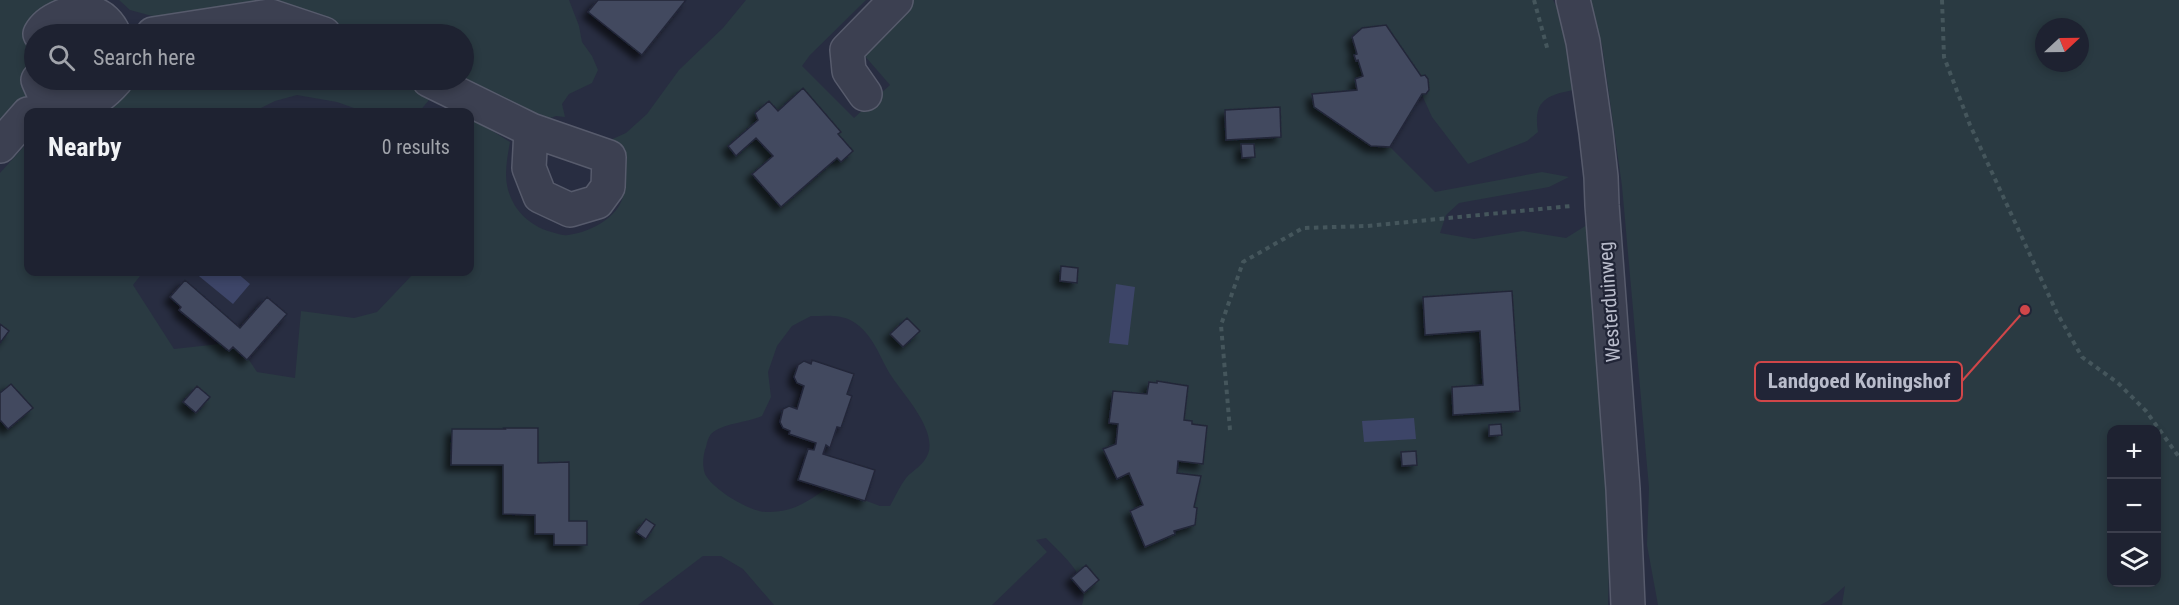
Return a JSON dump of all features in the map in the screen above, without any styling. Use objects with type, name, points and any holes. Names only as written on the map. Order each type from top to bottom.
[{"type":"street","points":[[865,94],[849,71],[847,50],[896,0]]},
{"type":"street","name":"Westerduinweg","points":[[1573,0],[1584,53],[1601,177],[1623,489],[1628,605]]},
{"type":"street","points":[[49,24],[71,13],[100,16]]},
{"type":"street","points":[[218,24],[270,16],[294,24]]},
{"type":"street","points":[[35,100],[77,105],[88,103],[107,90]]},
{"type":"street","points":[[449,90],[531,130]]},
{"type":"street","points":[[0,146],[24,114]]},
{"type":"path","points":[[1942,0],[1944,57],[1970,125],[2057,314],[2082,357],[2118,383],[2146,411],[2179,457]]},
{"type":"path","points":[[1230,430],[1221,326],[1244,262],[1303,228],[1367,226],[1556,207]]},
{"type":"shaded area","points":[[0,0],[59,0],[40,24],[24,24],[24,90],[32,90],[0,125]]},
{"type":"shaded area","points":[[119,0],[569,0],[579,26],[582,42],[598,70],[592,83],[569,94],[562,104],[565,117],[556,116],[533,124],[474,86],[474,24],[322,24],[296,16],[156,17],[130,10]]},
{"type":"shaded area","points":[[746,0],[866,0],[810,55],[802,66],[854,118],[890,85],[857,47],[904,0],[1553,0],[1568,28],[1574,90],[1556,94],[1544,101],[1538,113],[1538,132],[1527,141],[1468,164],[1432,117],[1422,95],[1390,147],[1435,192],[1542,172],[1569,177],[1549,187],[1459,203],[1446,215],[1440,233],[1474,239],[1523,231],[1566,238],[1595,220],[1610,529],[1608,605],[1082,605],[1083,585],[1079,576],[1046,538],[1036,540],[1047,552],[992,605],[774,605],[743,569],[721,556],[703,556],[638,605],[0,605],[0,173],[24,146],[24,276],[140,276],[133,285],[174,349],[237,342],[257,372],[295,378],[301,311],[354,318],[377,312],[411,276],[474,276],[474,120],[510,142],[506,166],[507,185],[514,204],[527,220],[545,230],[563,235],[578,233],[589,230],[608,218],[621,201],[624,191],[622,175],[606,142],[626,133],[647,114],[679,70],[723,28]],"holes":[[[811,316],[837,316],[852,321],[866,332],[892,377],[918,413],[928,434],[930,445],[926,458],[906,478],[890,506],[880,506],[829,487],[807,502],[776,512],[759,511],[742,504],[723,493],[705,474],[704,457],[711,434],[728,425],[762,416],[771,397],[768,372],[777,346],[792,326]]]},
{"type":"shaded area","points":[[1588,0],[2179,0],[2179,605],[1842,605],[1845,586],[1820,605],[1658,605],[1647,545],[1649,488],[1622,186],[1602,45]]},
{"type":"shaded area","points":[[104,90],[425,90],[434,94],[422,108],[354,108],[337,102],[297,95],[275,101],[261,108],[65,108]]},
{"type":"water","points":[[199,276],[241,276],[250,284],[233,304]]},
{"type":"water","points":[[1116,284],[1135,287],[1128,345],[1109,343]]},
{"type":"water","points":[[1414,418],[1416,439],[1364,442],[1362,421]]},
{"type":"building","points":[[598,0],[686,0],[642,55],[588,12]]},
{"type":"building","points":[[1386,25],[1421,76],[1425,75],[1428,79],[1429,90],[1426,94],[1422,94],[1390,147],[1371,146],[1314,107],[1312,94],[1357,90],[1355,79],[1363,76],[1354,55],[1357,54],[1352,37],[1362,28]]},
{"type":"building","points":[[803,88],[841,132],[838,134],[853,151],[841,162],[837,158],[781,207],[752,174],[773,156],[756,138],[736,156],[728,146],[758,120],[755,113],[769,101],[778,111]]},
{"type":"building","points":[[1280,107],[1281,137],[1226,140],[1225,110]]},
{"type":"building","points":[[1241,144],[1254,144],[1255,157],[1242,158]]},
{"type":"building","points":[[1061,266],[1078,268],[1077,283],[1060,281]]},
{"type":"building","points":[[185,280],[240,328],[267,297],[287,314],[247,360],[233,347],[229,351],[179,310],[181,307],[170,297]]},
{"type":"building","points":[[1512,291],[1520,411],[1453,415],[1452,387],[1483,385],[1480,331],[1425,335],[1423,297]]},
{"type":"building","points":[[907,318],[920,331],[903,347],[890,334]]},
{"type":"building","points":[[0,324],[9,331],[0,343]]},
{"type":"building","points":[[812,360],[854,374],[847,394],[852,396],[841,428],[837,427],[830,448],[826,445],[823,454],[875,470],[865,501],[798,480],[808,449],[814,450],[816,443],[789,434],[790,431],[783,428],[780,422],[783,409],[789,406],[797,409],[804,386],[797,383],[794,377],[798,365],[804,361],[811,364]]},
{"type":"building","points":[[1157,381],[1188,386],[1184,420],[1192,421],[1192,424],[1207,426],[1203,464],[1178,461],[1177,473],[1201,476],[1194,507],[1197,508],[1195,525],[1174,531],[1175,534],[1145,547],[1130,511],[1143,505],[1129,473],[1117,479],[1103,449],[1116,444],[1118,424],[1109,423],[1113,391],[1147,394],[1149,382],[1157,383]]},
{"type":"building","points":[[11,384],[33,408],[8,429],[0,420],[0,393]]},
{"type":"building","points":[[197,386],[210,397],[196,413],[183,402]]},
{"type":"building","points":[[1501,424],[1502,435],[1489,436],[1489,425]]},
{"type":"building","points":[[538,428],[538,463],[569,462],[569,521],[587,521],[587,545],[554,545],[554,534],[535,534],[535,515],[503,514],[503,465],[451,465],[452,429]]},
{"type":"building","points":[[1416,451],[1417,465],[1402,466],[1401,452]]},
{"type":"building","points":[[646,519],[655,525],[646,539],[636,532]]},
{"type":"building","points":[[1086,565],[1099,580],[1084,593],[1071,578]]},
{"type":"place","name":"Landgoed Koningshof","points":[[2025,310]]}]
